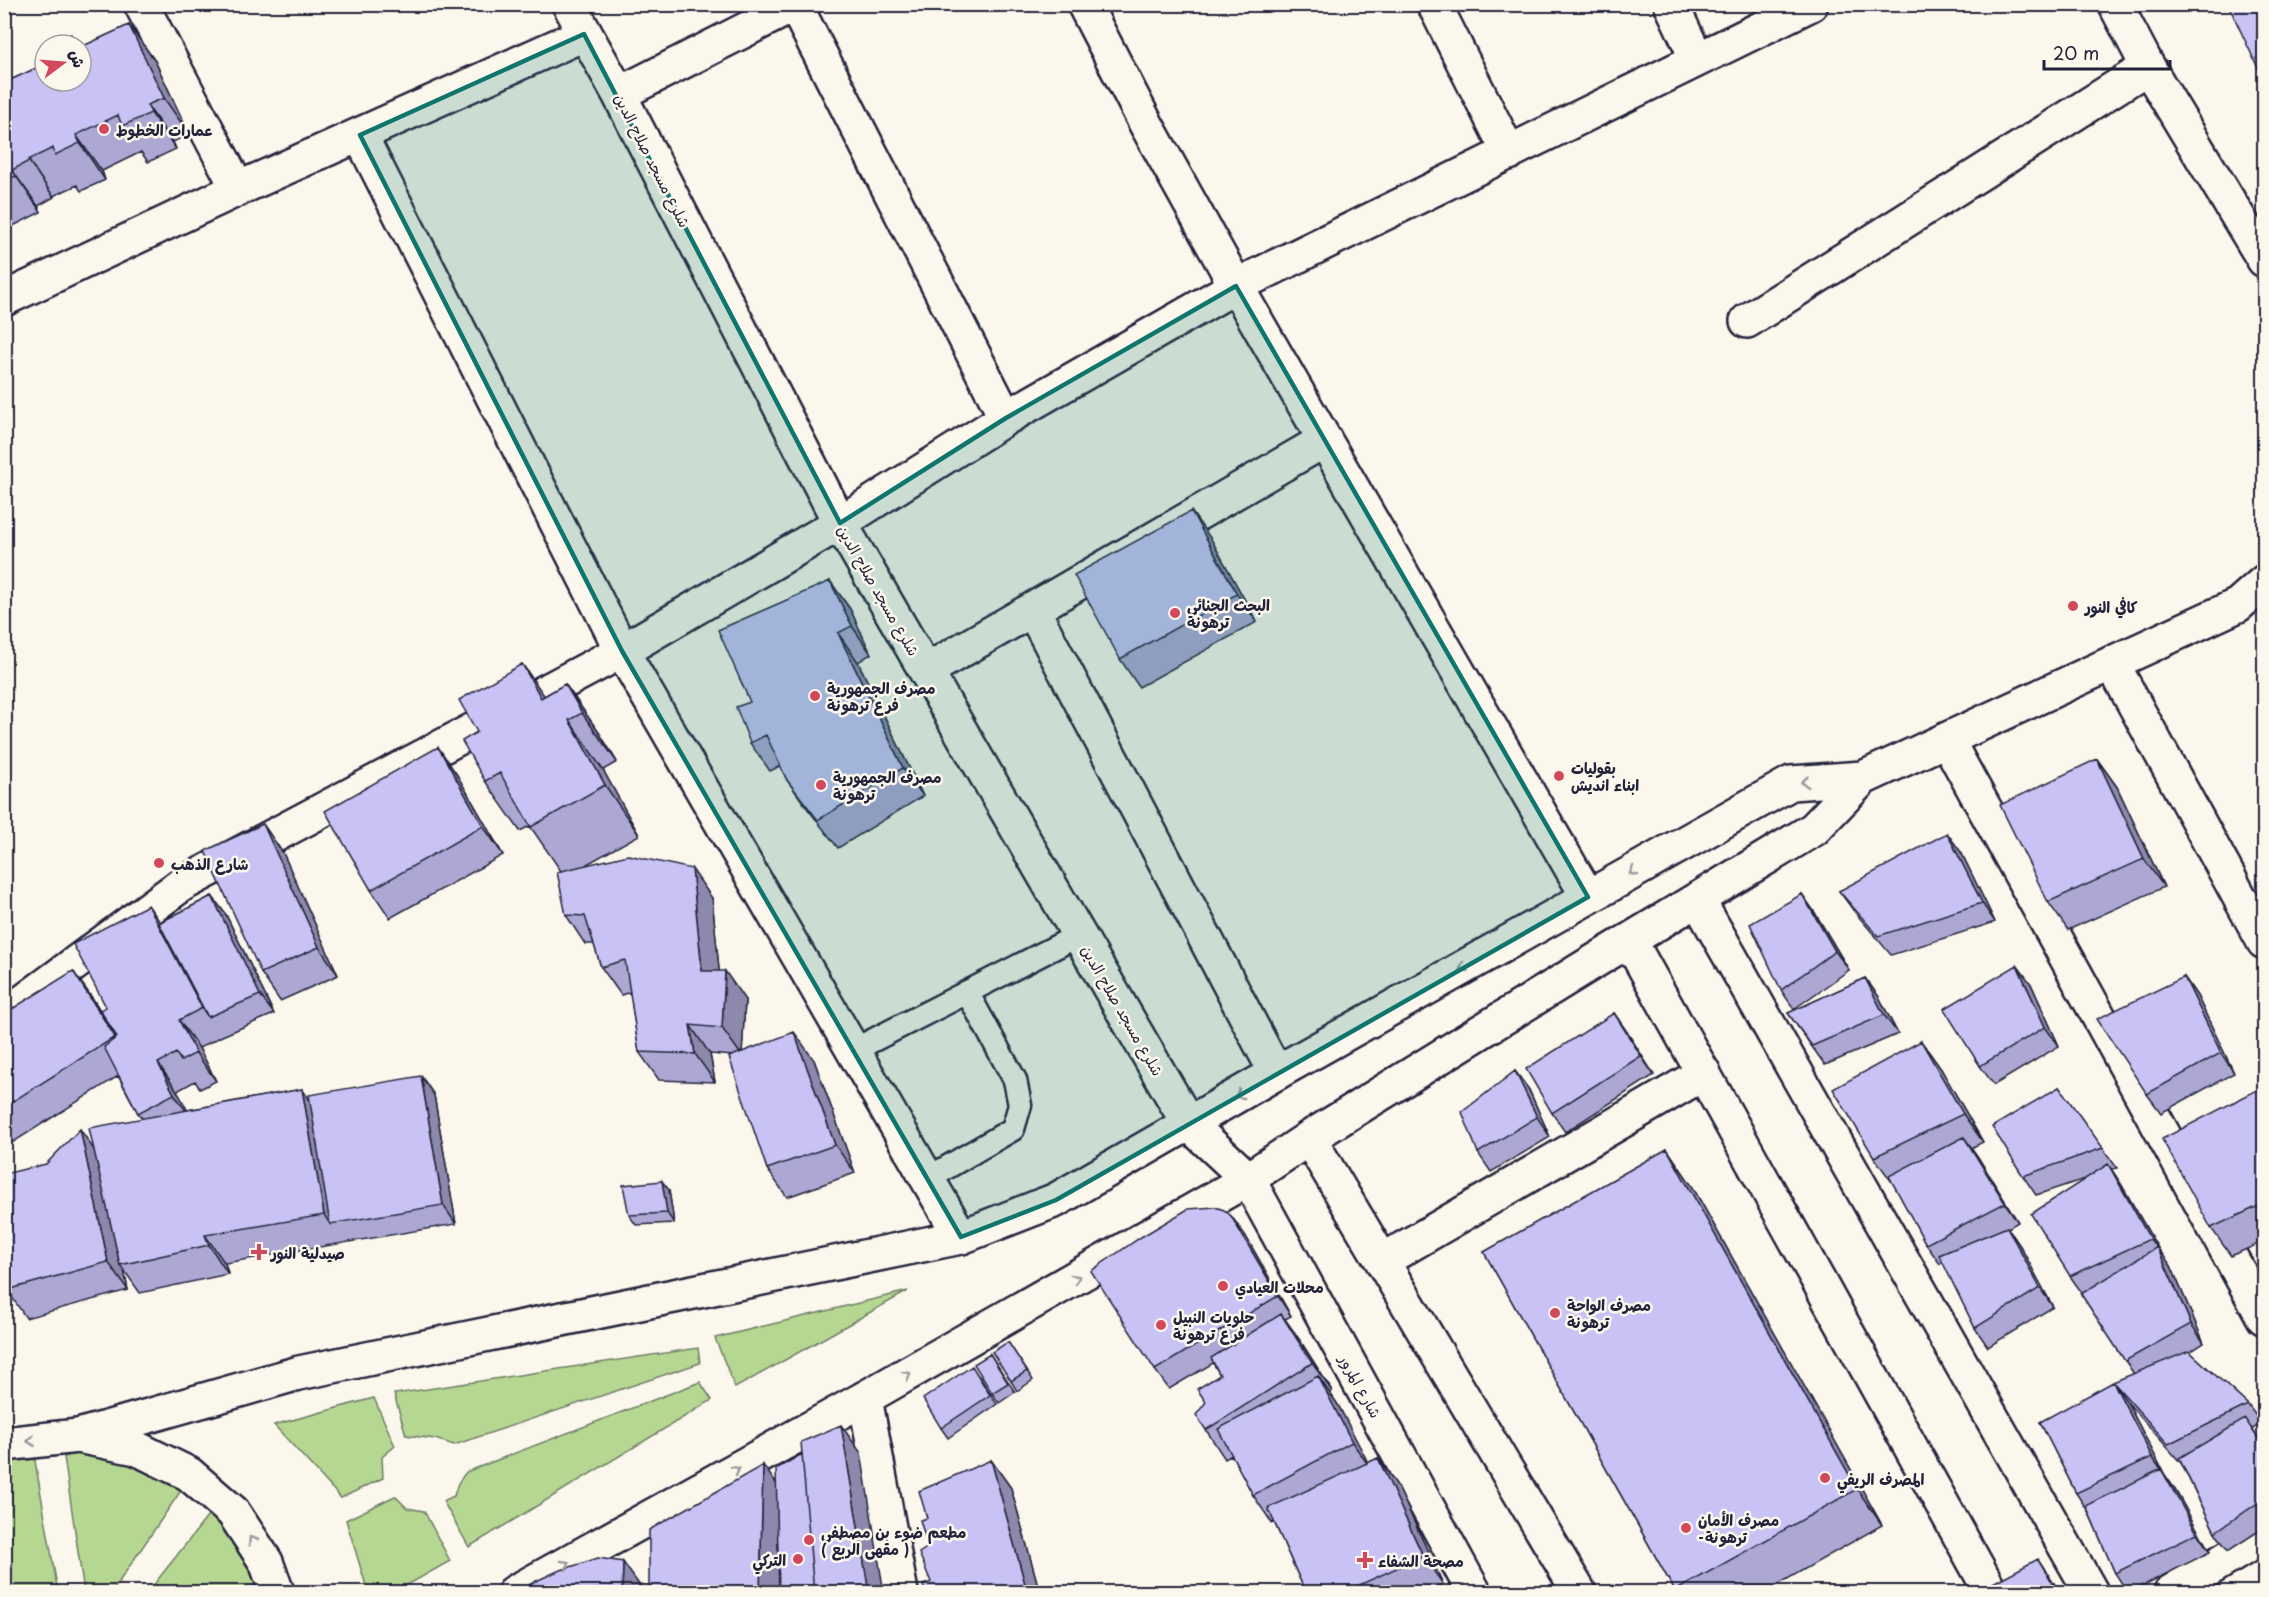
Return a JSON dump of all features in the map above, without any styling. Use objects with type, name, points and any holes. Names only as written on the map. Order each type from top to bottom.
[{"type":"main road","points":[[141,4],[238,189]]},
{"type":"main road","name":"شلرع مسجد صلاح الدين","points":[[569,4],[619,94],[840,523],[1188,1123],[1248,1179]]},
{"type":"main road","points":[[1084,4],[1146,124],[1236,285],[1588,897]]},
{"type":"main road","points":[[1434,4],[1509,153]]},
{"type":"main road","points":[[1671,4],[1697,59]]},
{"type":"main road","points":[[4,1016],[181,885],[622,651],[840,523],[1006,418],[1236,285],[1811,4]]},
{"type":"main road","points":[[2115,4],[2148,67],[2265,260]]},
{"type":"main road","points":[[619,94],[795,5],[1006,418]]},
{"type":"main road","points":[[4,299],[238,189],[584,34]]},
{"type":"main road","points":[[1747,321],[2148,67]]},
{"type":"main road","points":[[360,135],[622,651],[961,1237]]},
{"type":"main road","points":[[926,671],[1325,440]]},
{"type":"main road","points":[[4,1444],[78,1436],[299,1373],[961,1237],[1056,1200],[1276,1073],[1791,783],[1863,778],[2112,663],[2251,604],[2265,582]]},
{"type":"main road","points":[[1033,610],[1276,1073]]},
{"type":"main road","points":[[2112,663],[2265,942]]},
{"type":"main road","points":[[1947,740],[2265,1318]]},
{"type":"main road","points":[[518,1591],[865,1398],[1248,1179],[1309,1138],[1590,964],[1814,829],[1863,778]]},
{"type":"main road","points":[[1698,900],[2091,1593]]},
{"type":"main road","points":[[1630,941],[1991,1593]]},
{"type":"main road","points":[[1382,1261],[1704,1073]]},
{"type":"main road","points":[[1309,1138],[1579,1593]]},
{"type":"main road","name":"شارع المرور","points":[[1248,1179],[1474,1593]]},
{"type":"main road","points":[[865,1398],[901,1593]]},
{"type":"main road","points":[[78,1436],[136,1448],[189,1474],[233,1512],[266,1562],[277,1593]]},
{"type":"main road","points":[[2171,1593],[2265,1536]]},
{"type":"lane","points":[[852,1051],[1079,935]]},
{"type":"lane","points":[[927,1179],[1013,1129],[1020,1106],[1015,1080],[967,992]]},
{"type":"highlighted area","points":[[584,34],[840,523],[1006,418],[1236,286],[1588,897],[1056,1200],[961,1237],[622,651],[360,135]]},
{"type":"green space","points":[[908,1291],[735,1388],[715,1338]]},
{"type":"green space","points":[[698,1348],[700,1363],[454,1445],[435,1439],[406,1435],[394,1394]]},
{"type":"green space","points":[[700,1382],[712,1400],[469,1547],[443,1501],[454,1496],[458,1483],[466,1472]]},
{"type":"green space","points":[[374,1398],[395,1446],[382,1457],[383,1478],[341,1498],[274,1425]]},
{"type":"green space","points":[[81,1452],[126,1453],[163,1474],[180,1492],[112,1592],[84,1592],[64,1457]]},
{"type":"green space","points":[[34,1455],[58,1592],[5,1592],[5,1462]]},
{"type":"green space","points":[[395,1496],[407,1508],[424,1511],[450,1561],[395,1592],[368,1592],[346,1520]]},
{"type":"green space","points":[[215,1507],[272,1592],[148,1592]]},
{"type":"building","points":[[2228,4],[2265,4],[2265,83]]},
{"type":"building","points":[[129,25],[164,98],[147,105],[151,113],[122,126],[118,115],[76,135],[80,143],[55,155],[53,148],[28,160],[12,170],[16,176],[4,181],[4,83],[33,70],[33,93],[93,93],[93,42]]},
{"type":"building","name":"البحث الجنائي ترهونة","points":[[1191,511],[1237,594],[1120,659],[1074,575]]},
{"type":"building","name":"مصرف الجمهورية فرع ترهونة","points":[[830,581],[852,626],[838,633],[903,768],[818,820],[787,780],[766,735],[750,743],[736,707],[750,702],[718,630]]},
{"type":"building","points":[[522,664],[541,698],[565,684],[582,713],[569,720],[605,785],[531,827],[500,773],[485,781],[462,741],[477,732],[459,700]]},
{"type":"building","points":[[438,747],[483,826],[371,890],[325,811]]},
{"type":"building","points":[[2097,759],[2144,859],[2048,902],[2000,805]]},
{"type":"building","points":[[263,824],[319,947],[261,973],[205,851]]},
{"type":"building","points":[[1947,833],[1982,903],[1878,936],[1839,891]]},
{"type":"building","points":[[628,855],[692,869],[702,971],[725,971],[722,1028],[690,1025],[695,1054],[639,1052],[625,960],[601,967],[585,916],[566,915],[557,872]]},
{"type":"building","points":[[1802,894],[1835,951],[1781,990],[1750,924]]},
{"type":"building","points":[[212,896],[260,995],[208,1017],[159,923]]},
{"type":"building","points":[[148,905],[202,1008],[179,1020],[196,1053],[181,1061],[176,1053],[158,1063],[174,1094],[138,1113],[104,1047],[117,1037],[100,1010],[106,1007],[73,944]]},
{"type":"building","points":[[2017,965],[2045,1027],[1980,1066],[1944,1009]]},
{"type":"building","points":[[73,971],[115,1037],[4,1107],[4,1014]]},
{"type":"building","points":[[2184,977],[2221,1053],[2147,1094],[2097,1019]]},
{"type":"building","points":[[1865,978],[1884,1015],[1812,1046],[1788,1013]]},
{"type":"building","points":[[1614,1013],[1641,1056],[1552,1113],[1526,1069]]},
{"type":"building","points":[[794,1032],[835,1145],[767,1169],[729,1057]]},
{"type":"building","points":[[1921,1041],[1963,1114],[1874,1157],[1833,1089]]},
{"type":"building","points":[[1515,1071],[1537,1117],[1478,1153],[1462,1112]]},
{"type":"building","points":[[421,1076],[443,1205],[330,1224],[309,1095]]},
{"type":"building","points":[[2059,1087],[2103,1148],[2023,1176],[1992,1127]]},
{"type":"building","points":[[2261,1088],[2265,1095],[2265,1203],[2211,1228],[2162,1139]]},
{"type":"building","points":[[302,1089],[324,1215],[205,1235],[209,1245],[120,1265],[89,1128]]},
{"type":"building","points":[[80,1129],[108,1262],[7,1290],[4,1281],[4,1174],[46,1164]]},
{"type":"building","points":[[1964,1137],[2005,1203],[1926,1244],[1889,1176]]},
{"type":"building","points":[[1667,1149],[1857,1489],[1675,1591],[1484,1252]]},
{"type":"building","points":[[2108,1164],[2150,1239],[2070,1276],[2031,1214]]},
{"type":"building","points":[[662,1181],[667,1213],[629,1215],[623,1185]]},
{"type":"building","points":[[1215,1207],[1231,1216],[1278,1296],[1155,1370],[1091,1271],[1188,1209]]},
{"type":"building","points":[[2007,1227],[2040,1288],[1975,1328],[1939,1255]]},
{"type":"building","points":[[2157,1247],[2191,1324],[2125,1361],[2081,1294]]},
{"type":"building","points":[[1281,1314],[1312,1363],[1206,1430],[1196,1415],[1206,1402],[1197,1389],[1220,1375],[1211,1358]]},
{"type":"building","points":[[1008,1342],[1027,1371],[1011,1381],[992,1352]]},
{"type":"building","points":[[2189,1351],[2248,1405],[2168,1444],[2113,1382]]},
{"type":"building","points":[[990,1354],[1008,1383],[992,1393],[974,1364]]},
{"type":"building","points":[[972,1366],[990,1395],[941,1428],[923,1399]]},
{"type":"building","points":[[1318,1376],[1352,1442],[1253,1495],[1218,1429]]},
{"type":"building","points":[[2113,1382],[2152,1457],[2076,1493],[2040,1422]]},
{"type":"building","points":[[2245,1419],[2265,1449],[2265,1498],[2215,1532],[2179,1458]]},
{"type":"building","points":[[841,1425],[869,1593],[814,1593],[801,1442]]},
{"type":"building","points":[[802,1454],[814,1593],[779,1593],[776,1469]]},
{"type":"building","name":"مصحة الشفاء","points":[[1378,1458],[1423,1556],[1342,1593],[1306,1593],[1268,1508]]},
{"type":"building","points":[[991,1460],[1025,1584],[1002,1593],[925,1593],[923,1585],[931,1582],[919,1553],[928,1547],[920,1520],[927,1518],[919,1491]]},
{"type":"building","points":[[763,1465],[760,1593],[649,1593],[649,1530]]},
{"type":"building","points":[[2161,1469],[2197,1533],[2115,1573],[2086,1506]]},
{"type":"building","points":[[598,1558],[623,1562],[622,1593],[517,1593],[558,1571]]},
{"type":"building","points":[[2038,1559],[2059,1593],[1974,1593]]},
{"type":"place","name":"عمارات الخطوط","points":[[104,129]]},
{"type":"place","name":"كافي النور","points":[[2073,606]]},
{"type":"place","name":"البحث الجنائي ترهونة","points":[[1175,613]]},
{"type":"place","name":"مصرف الجمهورية فرع ترهونة","points":[[815,696]]},
{"type":"place","name":"بقوليات ابناء انديش","points":[[1559,776]]},
{"type":"place","name":"مصرف الجمهورية ترهونة","points":[[821,785]]},
{"type":"place","name":"شارع الذهب","points":[[159,863]]},
{"type":"place","name":"صيدلية النور","points":[[259,1252]]},
{"type":"place","name":"محلات العيادي","points":[[1223,1286]]},
{"type":"place","name":"مصرف الواحة ترهونة","points":[[1555,1313]]},
{"type":"place","name":"حلويات النبيل فرع ترهونة","points":[[1161,1325]]},
{"type":"place","name":"المصرف الريفي","points":[[1825,1478]]},
{"type":"place","name":"مصرف الأمان -ترهونة","points":[[1686,1528]]},
{"type":"place","name":"مطعم ضوء بن مصطفى ( مقهى الربع )","points":[[809,1540]]},
{"type":"place","name":"التركي","points":[[798,1559]]},
{"type":"place","name":"مصحة الشفاء","points":[[1365,1560]]}]
